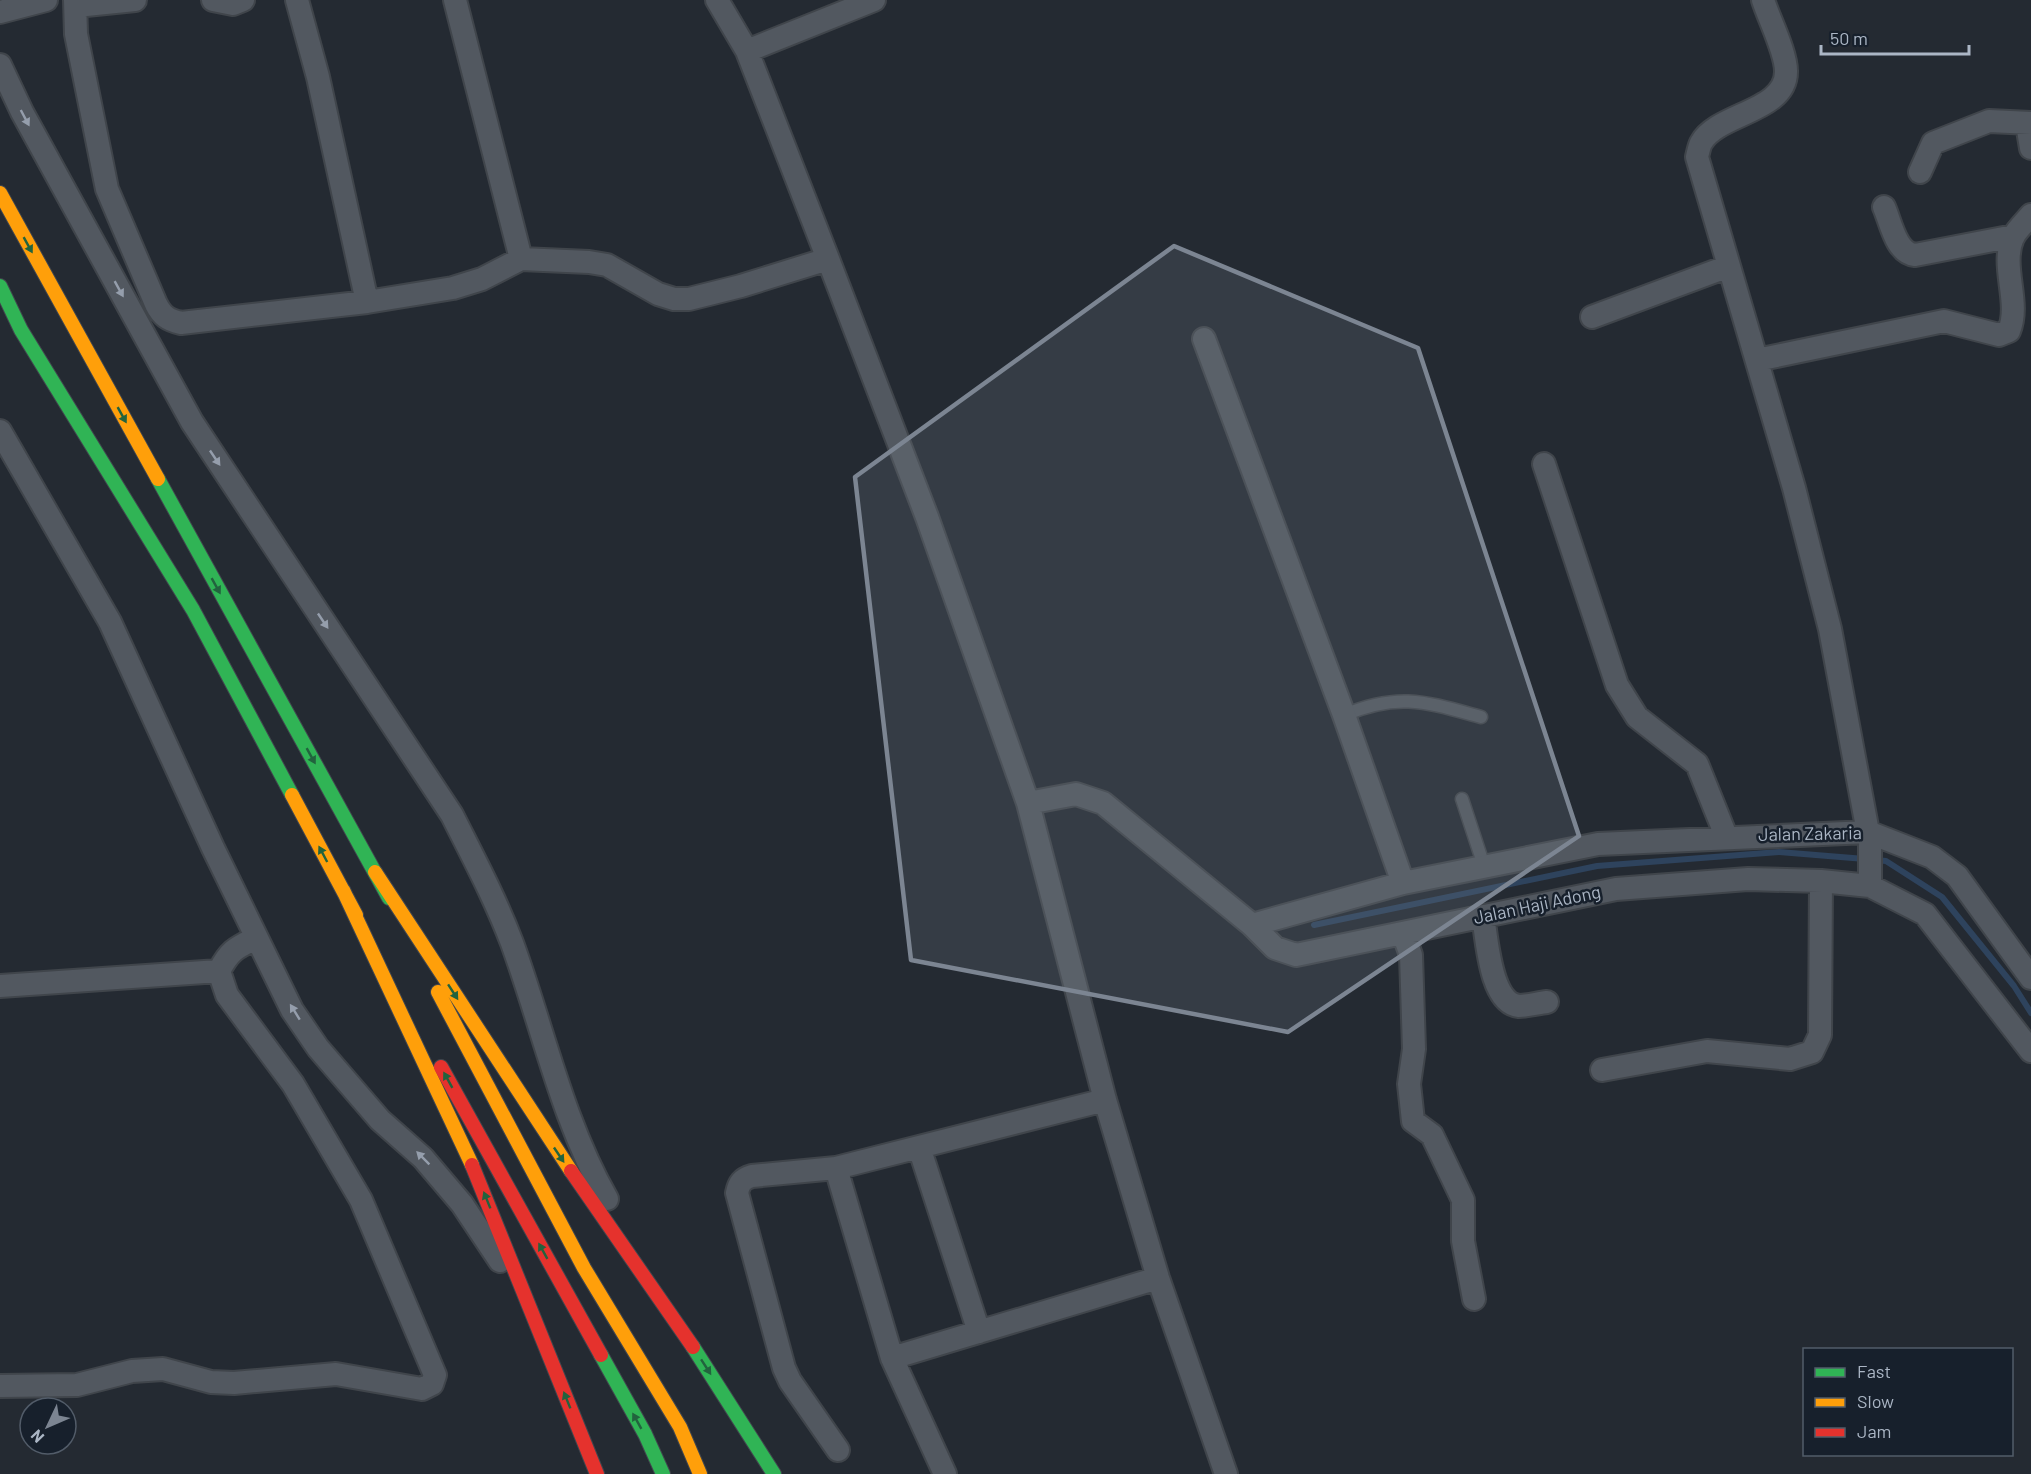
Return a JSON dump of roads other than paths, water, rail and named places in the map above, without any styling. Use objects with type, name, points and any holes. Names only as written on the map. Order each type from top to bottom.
[{"type":"main road","points":[[0,193],[375,872],[584,1268],[680,1427],[700,1474]]},
{"type":"main road","points":[[0,286],[21,330],[192,610],[343,890],[639,1424],[663,1474]]},
{"type":"main road","points":[[375,872],[558,1153],[692,1346],[774,1474]]},
{"type":"main road","points":[[343,890],[477,1176],[597,1474]]},
{"type":"street","points":[[0,12],[46,0]]},
{"type":"street","points":[[135,0],[76,3],[76,34],[107,189],[162,315],[181,323],[367,302],[453,288],[482,279],[521,259],[578,261],[607,266],[658,294],[674,299],[689,299],[741,286],[828,259]]},
{"type":"street","points":[[213,0],[233,4],[243,0]]},
{"type":"street","points":[[297,0],[318,77],[367,302]]},
{"type":"street","points":[[455,0],[521,259]]},
{"type":"street","points":[[717,0],[747,51],[828,259],[931,528],[1028,803],[1105,1100],[1158,1278],[1226,1474]]},
{"type":"street","points":[[747,51],[874,0]]},
{"type":"street","points":[[1763,0],[1786,69],[1785,83],[1777,94],[1710,133],[1701,143],[1697,157],[1757,360],[1830,629],[1869,837],[1870,881]]},
{"type":"street","points":[[0,65],[73,205],[192,422],[452,815],[486,881],[511,942],[586,1163],[692,1346]]},
{"type":"street","points":[[1920,172],[1933,143],[1989,121],[2029,123],[2031,148]]},
{"type":"street","points":[[73,205],[107,189]]},
{"type":"street","points":[[1884,207],[1901,248],[1907,254],[1915,255],[2014,236]]},
{"type":"street","points":[[1757,360],[1944,321],[2000,335],[2010,331],[2014,320],[2008,255],[2014,236],[2031,215]]},
{"type":"street","points":[[1592,317],[1729,266]]},
{"type":"street","points":[[141,329],[162,315]]},
{"type":"street","points":[[1204,339],[1344,715],[1403,883]]},
{"type":"street","points":[[0,431],[111,622],[256,938],[292,1010],[318,1047],[380,1120],[423,1158],[462,1204],[530,1308]]},
{"type":"street","points":[[1544,464],[1617,685],[1637,717],[1697,764],[1726,836]]},
{"type":"street","name":"Jalan Haji Adong","points":[[1028,803],[1076,794],[1103,803],[1252,925],[1275,948],[1296,955],[1616,889],[1748,879],[1870,881],[1925,914],[2031,1051]]},
{"type":"street","name":"Jalan Zakaria","points":[[1252,925],[1403,883],[1598,843],[1726,836],[1869,837],[1932,857],[1957,876],[2031,978]]},
{"type":"street","points":[[1602,1070],[1707,1051],[1791,1059],[1812,1052],[1820,1035],[1821,881]]},
{"type":"street","points":[[1483,916],[1495,983],[1505,1000],[1518,1006],[1547,1002]]},
{"type":"street","points":[[1403,933],[1411,955],[1414,1049],[1409,1084],[1413,1121],[1432,1135],[1463,1200],[1462,1241],[1474,1299]]},
{"type":"street","points":[[0,1386],[77,1386],[132,1371],[163,1369],[211,1382],[234,1383],[336,1374],[422,1389],[432,1383],[435,1375],[362,1200],[293,1084],[227,995],[219,971],[230,951],[256,938]]},
{"type":"street","points":[[0,986],[219,971]]},
{"type":"street","points":[[838,1450],[790,1381],[784,1368],[737,1193],[738,1185],[744,1178],[752,1176],[836,1168],[1105,1100]]},
{"type":"street","points":[[919,1147],[979,1332]]},
{"type":"street","points":[[836,1168],[892,1358],[945,1474]]},
{"type":"street","points":[[892,1358],[1158,1278]]},
{"type":"lane","points":[[1344,715],[1373,703],[1399,700],[1438,705],[1481,717]]},
{"type":"lane","points":[[1462,799],[1484,866]]},
{"type":"waterway","points":[[1314,925],[1597,866],[1779,852],[1865,859]]},
{"type":"waterway","points":[[1875,860],[1886,861],[1942,897],[2014,986],[2031,1013]]}]
